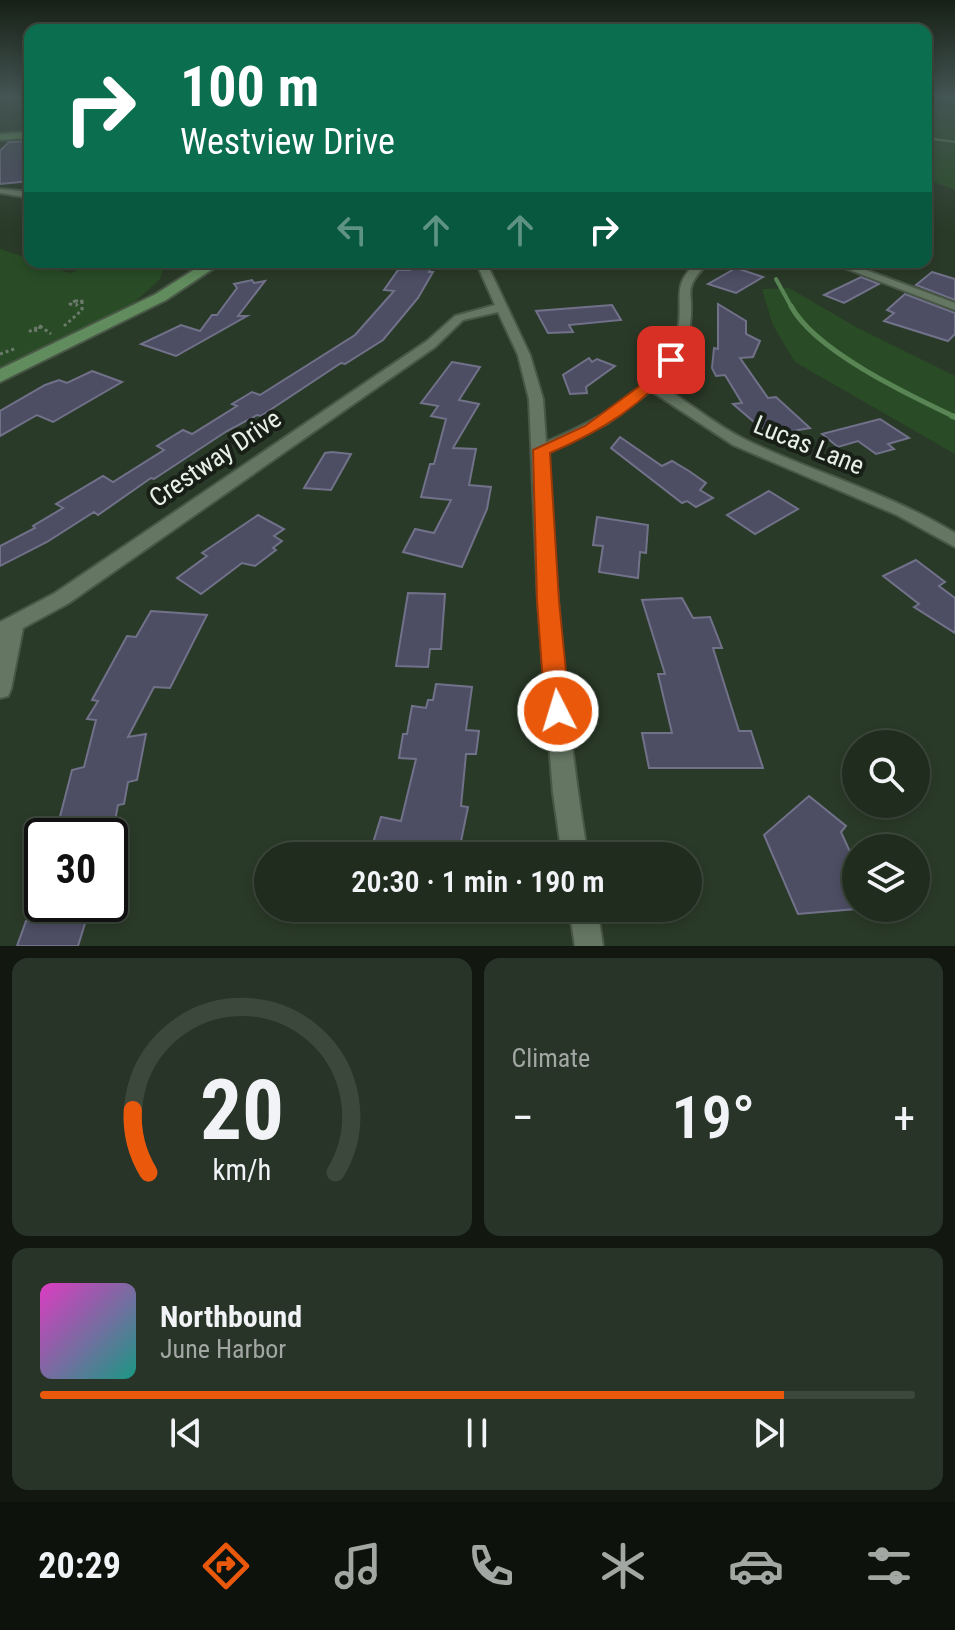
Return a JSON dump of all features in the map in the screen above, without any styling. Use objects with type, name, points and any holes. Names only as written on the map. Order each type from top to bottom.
[{"type":"street","points":[[0,191],[24,194]]},
{"type":"street","points":[[0,376],[161,297],[207,268]]},
{"type":"street","points":[[484,268],[524,355],[536,399],[549,616],[565,793],[573,842]]},
{"type":"street","points":[[541,450],[591,429],[650,385],[671,360],[683,333],[684,283],[695,268]]},
{"type":"street","points":[[850,268],[955,307]]},
{"type":"street","name":"Crestway Drive","points":[[0,689],[6,629],[62,598],[418,353],[459,318],[503,307]]},
{"type":"street","name":"Lucas Lane","points":[[650,385],[736,441],[877,498],[913,515],[955,541]]},
{"type":"street","points":[[585,922],[589,946]]},
{"type":"path","points":[[41,339],[82,310],[82,301]]},
{"type":"path","points":[[40,326],[51,334]]},
{"type":"path","points":[[0,347],[0,354],[27,344]]},
{"type":"green space","points":[[932,141],[955,141],[955,190],[932,181]]},
{"type":"green space","points":[[0,249],[24,257],[24,268],[52,268],[70,273],[83,268],[163,268],[160,279],[128,308],[0,370]]},
{"type":"green space","points":[[789,288],[856,327],[955,376],[955,454],[795,362],[773,325],[762,289]]},
{"type":"building","points":[[24,141],[24,182],[0,184],[0,151],[9,142]]},
{"type":"building","points":[[431,268],[429,272],[433,272],[418,298],[383,340],[345,364],[341,363],[261,416],[257,415],[227,431],[98,515],[94,512],[47,542],[0,566],[0,546],[35,528],[33,526],[63,508],[56,504],[103,476],[113,482],[164,450],[157,446],[183,430],[192,434],[237,406],[232,404],[252,392],[260,395],[355,335],[394,291],[384,290],[398,270]]},
{"type":"building","points":[[736,268],[763,277],[736,293],[708,284]]},
{"type":"building","points":[[932,272],[955,279],[955,300],[916,285]]},
{"type":"building","points":[[861,277],[879,284],[844,303],[824,295]]},
{"type":"building","points":[[252,280],[254,283],[265,281],[238,316],[247,316],[176,356],[141,344],[181,325],[200,331],[212,315],[217,315],[237,288],[234,284]]},
{"type":"building","points":[[905,294],[955,313],[955,334],[948,341],[884,321],[894,313],[887,310]]},
{"type":"building","points":[[718,304],[746,321],[746,334],[760,341],[753,357],[740,358],[768,398],[776,397],[810,428],[769,435],[733,404],[742,403],[725,375],[716,376],[712,368],[714,348],[718,349]]},
{"type":"building","points":[[612,305],[621,320],[569,325],[573,332],[548,333],[536,311]]},
{"type":"building","points":[[589,358],[592,362],[597,359],[615,366],[586,387],[587,393],[570,394],[563,375]]},
{"type":"building","points":[[452,362],[480,367],[459,400],[479,404],[453,448],[476,449],[469,485],[491,487],[487,509],[462,567],[403,552],[415,529],[434,533],[451,500],[421,497],[446,419],[431,416],[438,406],[421,403]]},
{"type":"building","points":[[92,371],[122,382],[53,422],[37,415],[0,436],[0,411],[45,385],[59,380],[67,383]]},
{"type":"building","points":[[880,419],[909,438],[888,444],[894,449],[876,454],[858,441],[838,447],[822,434]]},
{"type":"building","points":[[620,437],[662,466],[672,461],[689,471],[706,483],[700,490],[713,498],[696,507],[687,501],[682,503],[611,448]]},
{"type":"building","points":[[325,453],[351,454],[331,490],[304,488]]},
{"type":"building","points":[[769,491],[798,509],[755,534],[727,515]]},
{"type":"building","points":[[258,515],[284,529],[274,536],[282,541],[273,548],[276,550],[255,566],[242,563],[201,594],[177,578],[207,556],[202,553]]},
{"type":"building","points":[[597,517],[648,525],[646,553],[640,552],[638,578],[599,572],[603,546],[593,545]]},
{"type":"building","points":[[916,560],[945,582],[939,586],[955,598],[955,633],[914,607],[919,604],[883,576]]},
{"type":"building","points":[[408,593],[445,594],[441,649],[430,649],[428,667],[396,666]]},
{"type":"building","points":[[682,598],[693,618],[710,617],[722,648],[713,648],[739,731],[751,731],[763,768],[649,768],[642,733],[672,733],[658,674],[665,674],[642,600]]},
{"type":"building","points":[[151,611],[207,615],[170,688],[154,687],[128,737],[146,734],[137,780],[128,782],[124,804],[118,805],[115,818],[60,818],[72,770],[84,767],[96,720],[87,719],[98,701],[92,700],[127,636],[136,637]]},
{"type":"building","points":[[436,684],[472,687],[466,730],[479,731],[476,754],[466,754],[461,806],[468,807],[461,842],[373,842],[381,817],[401,821],[416,759],[399,758],[403,734],[407,734],[412,706],[426,708],[428,700],[433,700]]},
{"type":"building","points":[[809,796],[846,826],[841,832],[842,910],[798,914],[764,835]]},
{"type":"building","points":[[26,922],[85,922],[78,946],[17,946]]},
{"type":"waterway","points":[[949,141],[955,142]]},
{"type":"waterway","points":[[776,279],[792,308]]},
{"type":"waterway","points":[[791,306],[803,323],[841,355],[889,384],[955,417],[952,416]]},
{"type":"route","points":[[558,711],[548,601],[541,450],[591,429],[650,385],[671,360]]}]
